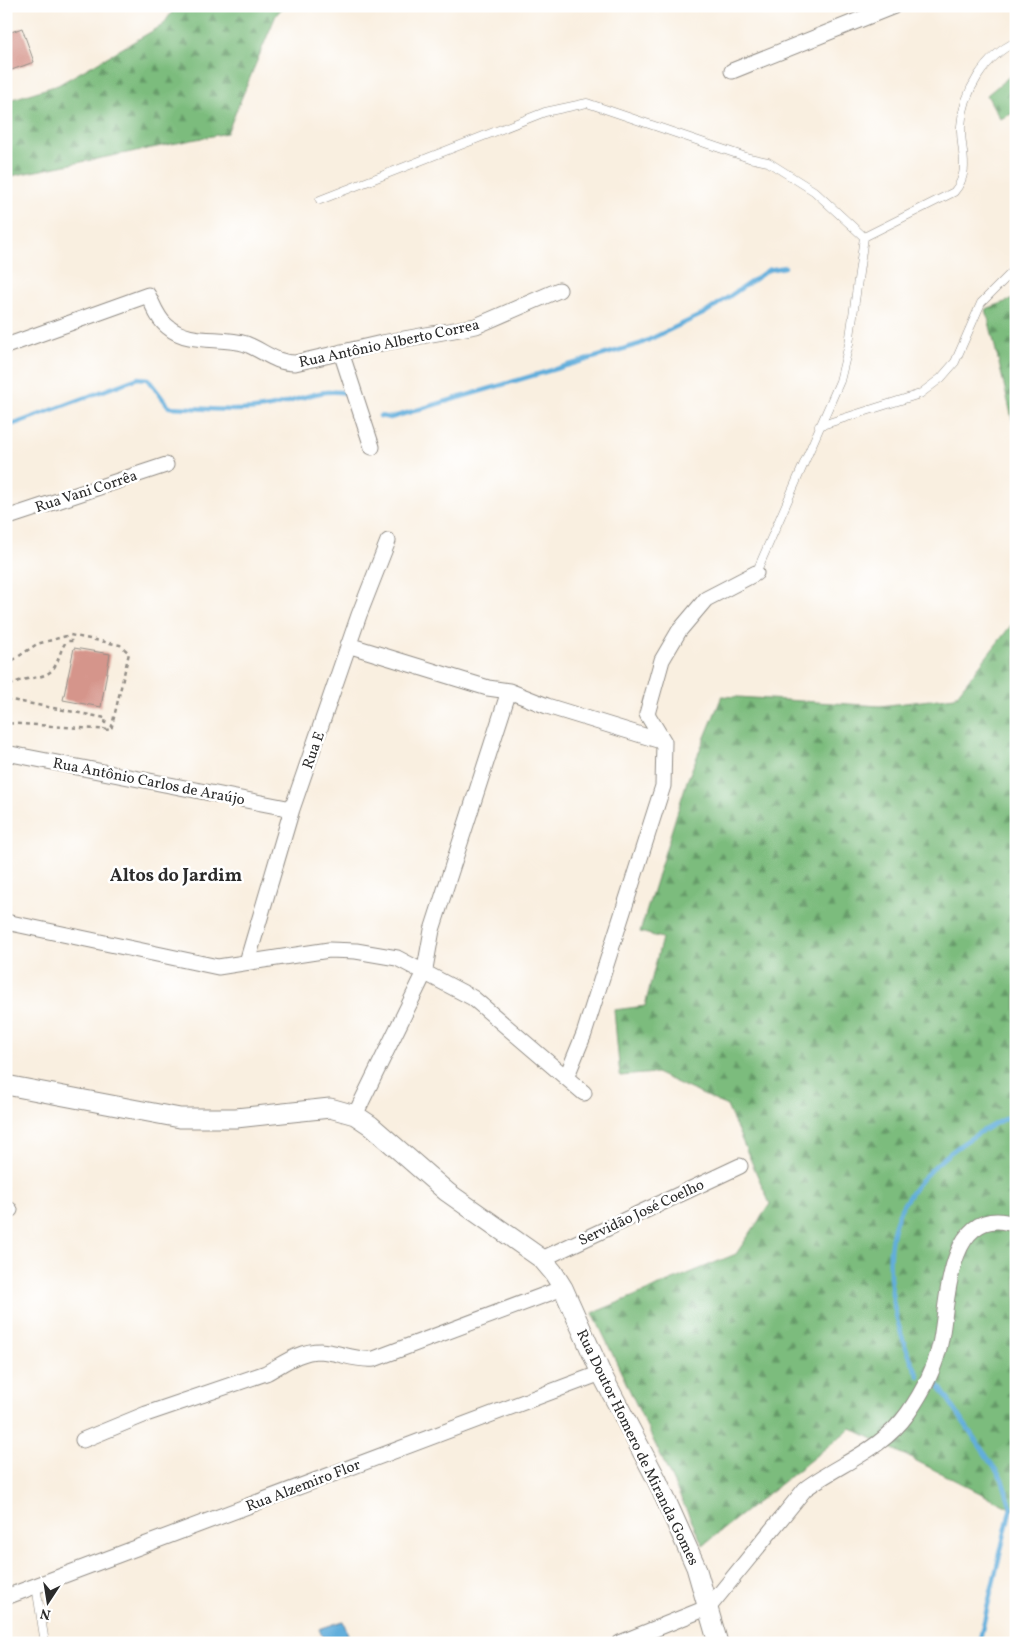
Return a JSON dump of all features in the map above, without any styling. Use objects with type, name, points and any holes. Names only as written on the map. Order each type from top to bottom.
[{"type":"street","points":[[732,71],[894,6]]},
{"type":"street","name":"Rua Antônio Alberto Correa","points":[[6,346],[148,295],[166,327],[192,338],[226,340],[246,344],[284,363],[296,363],[342,352],[476,326],[559,290]]},
{"type":"street","points":[[342,352],[372,447]]},
{"type":"street","name":"Rua Vani Corrêa","points":[[6,518],[166,465]]},
{"type":"street","name":"Rua E","points":[[247,962],[292,809],[348,645],[388,542]]},
{"type":"street","points":[[566,1078],[584,1034],[663,786],[664,742],[647,714],[662,660],[679,631],[706,599],[756,573]]},
{"type":"street","points":[[348,645],[488,688],[508,692],[664,742]]},
{"type":"street","points":[[6,1085],[180,1118],[236,1118],[330,1108],[355,1115],[424,974],[432,930],[508,692]]},
{"type":"street","name":"Rua Antônio Carlos de Araújo","points":[[6,753],[292,809]]},
{"type":"street","points":[[6,922],[218,967],[329,950],[356,951],[397,958],[472,998],[584,1093]]},
{"type":"street","name":"Rua Doutor Homero de Miranda Gomes","points":[[355,1115],[463,1204],[542,1259],[563,1288],[601,1373],[657,1480],[696,1567],[718,1643]]},
{"type":"street","name":"Servidão José Coelho","points":[[542,1259],[740,1166]]},
{"type":"street","points":[[620,1643],[709,1607],[806,1489],[878,1444],[907,1414],[925,1385],[940,1345],[951,1278],[960,1246],[968,1234],[981,1224],[997,1221],[1016,1224]]},
{"type":"street","points":[[83,1440],[146,1414],[266,1373],[283,1362],[304,1354],[319,1351],[359,1359],[374,1359],[563,1288]]},
{"type":"street","name":"Rua Alzemiro Flor","points":[[6,1598],[601,1373]]},
{"type":"lane","points":[[864,237],[954,192],[962,182],[965,169],[962,126],[966,102],[985,66],[1003,48],[1016,42]]},
{"type":"lane","points":[[320,200],[545,112],[587,103],[749,158],[768,162],[814,191],[864,237]]},
{"type":"lane","points":[[756,573],[840,381],[864,237]]},
{"type":"lane","points":[[820,426],[920,394],[941,378],[955,362],[981,303],[1016,268]]},
{"type":"lane","points":[[36,1586],[45,1643]]},
{"type":"path","points":[[6,665],[36,644],[70,635],[125,648],[129,653],[111,730],[6,724]]},
{"type":"path","points":[[6,693],[8,687],[19,680],[48,674],[56,666],[63,646],[67,641],[73,641]]},
{"type":"path","points":[[6,699],[106,718],[104,729]]},
{"type":"green space","points":[[176,6],[284,6],[276,15],[227,133],[6,177],[6,101],[58,85],[163,25]]},
{"type":"green space","points":[[1016,71],[1016,112],[1000,119],[987,95]]},
{"type":"green space","points":[[1016,298],[1016,435],[986,309]]},
{"type":"green space","points":[[1016,619],[1016,1511],[851,1428],[703,1545],[593,1313],[736,1254],[770,1204],[727,1106],[656,1073],[620,1076],[614,1010],[645,1006],[662,938],[640,932],[687,781],[722,696],[880,706],[955,697]]},
{"type":"water","points":[[343,1621],[350,1640],[342,1643],[325,1643],[319,1629]]},
{"type":"building","points":[[22,28],[34,62],[6,72],[6,34]]},
{"type":"building","points":[[74,648],[110,654],[101,707],[63,700]]},
{"type":"waterway","points":[[380,416],[390,418],[640,344],[705,313],[768,270],[785,267]]},
{"type":"waterway","points":[[6,427],[138,378],[148,379],[169,407],[233,410],[258,409],[279,405],[317,393],[346,393]]},
{"type":"waterway","points":[[919,1376],[902,1336],[891,1290],[891,1243],[896,1222],[905,1202],[915,1187],[940,1161],[969,1139],[1016,1113]]},
{"type":"waterway","points":[[939,1386],[1002,1479],[1011,1507],[979,1643]]},
{"type":"district","name":"Altos do Jardim","points":[[176,875]]}]
